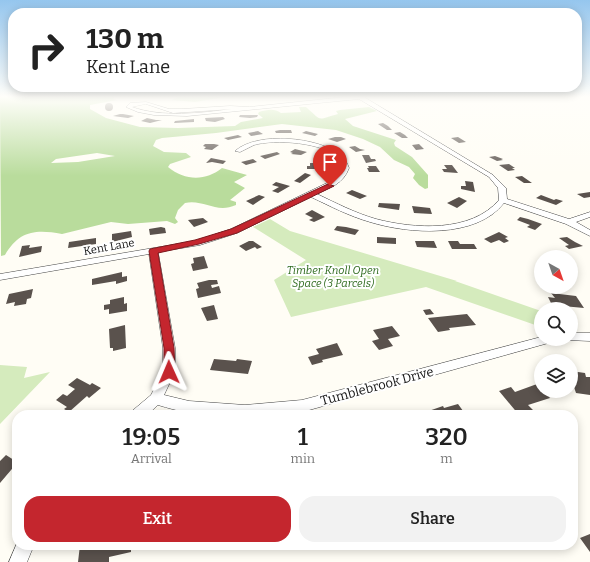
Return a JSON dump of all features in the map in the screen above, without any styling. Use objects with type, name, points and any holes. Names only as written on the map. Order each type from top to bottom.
[{"type":"street","points":[[312,195],[360,216],[399,226],[440,228],[468,223],[493,212],[503,200],[502,188],[492,176],[404,123]]},
{"type":"street","name":"Kent Lane","points":[[0,277],[153,251],[197,242],[234,231],[330,186],[342,177],[346,168],[341,158],[330,150],[297,142],[253,144],[238,151]]},
{"type":"street","points":[[503,200],[569,222],[590,233]]},
{"type":"street","points":[[569,222],[590,214]]},
{"type":"street","points":[[143,410],[156,399],[169,372],[169,348],[153,251]]},
{"type":"street","points":[[578,337],[590,337]]},
{"type":"street","name":"Tumblebrook Drive","points":[[257,410],[302,406],[534,343]]},
{"type":"street","name":"Tumblebrook Drive","points":[[156,399],[189,407],[232,410]]},
{"type":"street","points":[[18,562],[23,550]]},
{"type":"green space","points":[[0,123],[126,123],[140,127],[178,128],[235,126],[239,123],[350,123],[353,126],[396,140],[394,143],[395,146],[412,157],[428,175],[428,188],[425,189],[413,178],[415,174],[409,167],[394,160],[380,147],[363,139],[336,130],[282,124],[216,133],[162,138],[156,140],[153,146],[164,152],[186,153],[191,157],[170,164],[168,167],[181,175],[195,178],[202,177],[222,168],[247,175],[234,182],[245,188],[230,200],[236,202],[236,205],[222,208],[192,202],[185,203],[178,210],[175,218],[178,222],[175,224],[167,221],[128,224],[111,222],[62,234],[52,232],[36,232],[22,236],[10,247],[5,255],[1,256]],"holes":[[[97,153],[115,156],[78,162],[51,163],[56,159]]]},
{"type":"green space","name":"Timber Knoll Open Space (3 Parcels)","points":[[270,219],[290,231],[457,281],[455,281],[534,309],[534,325],[426,287],[291,317],[274,280],[306,260],[253,227]]},
{"type":"green space","points":[[0,365],[27,367],[24,378],[50,372],[12,410],[0,424]]},
{"type":"building","points":[[383,123],[392,130],[387,130],[378,124]]},
{"type":"building","points":[[291,130],[292,133],[276,133],[275,131]]},
{"type":"building","points":[[258,131],[263,134],[251,136],[248,133]]},
{"type":"building","points":[[306,131],[318,134],[315,136],[302,133]]},
{"type":"building","points":[[400,132],[408,138],[402,138],[394,133]]},
{"type":"building","points":[[238,135],[242,137],[228,140],[224,138]]},
{"type":"building","points":[[335,137],[346,139],[337,142],[328,139]]},
{"type":"building","points":[[458,137],[466,142],[459,143],[451,138]]},
{"type":"building","points":[[205,144],[219,145],[212,150],[204,149],[206,147],[203,146]]},
{"type":"building","points":[[419,144],[424,149],[416,150],[412,145]]},
{"type":"building","points":[[355,146],[365,150],[356,152],[349,147]]},
{"type":"building","points":[[295,149],[307,152],[301,155],[291,154],[293,153],[290,152]]},
{"type":"building","points":[[277,152],[280,154],[265,159],[260,156]]},
{"type":"building","points":[[362,155],[369,155],[371,159],[375,159],[376,161],[366,163]]},
{"type":"building","points":[[495,156],[503,160],[497,161],[489,157]]},
{"type":"building","points":[[211,158],[226,161],[223,164],[212,162],[206,163]]},
{"type":"building","points":[[253,159],[257,162],[246,165],[241,162]]},
{"type":"building","points":[[310,163],[320,163],[321,169],[307,169],[307,166],[310,166]]},
{"type":"building","points":[[509,164],[515,168],[512,168],[515,170],[508,171],[499,165]]},
{"type":"building","points":[[444,165],[452,165],[458,173],[444,172],[442,169],[447,169]]},
{"type":"building","points":[[368,166],[376,166],[380,172],[369,172],[367,168],[369,168]]},
{"type":"building","points":[[305,173],[311,175],[300,183],[294,181]]},
{"type":"building","points":[[522,176],[532,183],[524,183],[515,177]]},
{"type":"building","points":[[465,181],[473,182],[475,192],[461,189],[461,186],[466,186]]},
{"type":"building","points":[[276,182],[290,186],[278,193],[272,191],[279,187],[272,185]]},
{"type":"building","points":[[352,190],[367,196],[360,199],[346,193]]},
{"type":"building","points":[[590,192],[590,197],[584,198],[577,194]]},
{"type":"building","points":[[259,195],[265,197],[253,205],[246,201]]},
{"type":"building","points":[[541,195],[554,200],[556,199],[563,201],[556,205],[536,198]]},
{"type":"building","points":[[459,197],[467,201],[457,208],[447,203]]},
{"type":"building","points":[[379,203],[400,204],[399,210],[378,207]]},
{"type":"building","points":[[412,206],[430,208],[432,214],[414,213]]},
{"type":"building","points":[[312,210],[325,217],[314,222],[309,220],[313,218],[305,214]]},
{"type":"building","points":[[520,217],[542,224],[535,230],[527,227],[530,225],[517,220]]},
{"type":"building","points":[[203,218],[208,222],[194,227],[188,220]]},
{"type":"building","points":[[337,226],[359,230],[355,235],[334,230]]},
{"type":"building","points":[[161,227],[165,228],[166,233],[150,235],[149,229]]},
{"type":"building","points":[[131,231],[132,237],[112,242],[112,234]]},
{"type":"building","points":[[499,232],[508,237],[505,238],[509,241],[504,243],[499,240],[491,243],[484,239]]},
{"type":"building","points":[[377,237],[396,238],[396,244],[377,243]]},
{"type":"building","points":[[567,237],[583,246],[569,249],[565,246],[569,245],[559,238]]},
{"type":"building","points":[[96,238],[96,244],[68,248],[69,242]]},
{"type":"building","points":[[249,241],[253,241],[262,247],[257,249],[255,247],[246,251],[239,246]]},
{"type":"building","points":[[415,241],[434,241],[437,248],[417,247]]},
{"type":"building","points":[[448,241],[458,241],[460,244],[474,244],[477,249],[452,249]]},
{"type":"building","points":[[30,245],[29,248],[42,246],[41,252],[19,257],[22,246]]},
{"type":"building","points":[[204,256],[208,268],[193,271],[191,264],[194,263],[193,258]]},
{"type":"building","points":[[122,272],[122,277],[127,276],[127,281],[116,284],[116,281],[92,285],[92,279]]},
{"type":"building","points":[[217,280],[218,284],[211,285],[212,288],[219,286],[221,293],[198,298],[196,289],[199,288],[197,283]]},
{"type":"building","points":[[33,289],[31,298],[27,299],[26,304],[14,306],[15,302],[6,304],[9,294]]},
{"type":"building","points":[[552,294],[576,296],[584,308],[578,307],[578,302],[550,302],[548,297],[555,298]]},
{"type":"building","points":[[124,297],[124,304],[127,303],[127,311],[109,314],[109,309],[104,310],[104,305],[110,304],[110,300]]},
{"type":"building","points":[[214,305],[218,319],[207,321],[201,308]]},
{"type":"building","points":[[430,309],[434,314],[426,315],[423,310]]},
{"type":"building","points":[[467,314],[476,325],[449,328],[450,330],[438,332],[428,318]]},
{"type":"building","points":[[125,325],[126,348],[113,351],[113,348],[110,348],[109,329]]},
{"type":"building","points":[[392,326],[400,336],[388,339],[393,346],[379,350],[372,341],[379,339],[373,330]]},
{"type":"building","points":[[337,343],[343,355],[322,360],[323,362],[312,365],[308,357],[319,354],[316,349]]},
{"type":"building","points":[[214,359],[236,361],[237,359],[252,361],[248,374],[210,370]]},
{"type":"building","points":[[578,372],[585,373],[586,377],[590,377],[590,395],[578,393]]},
{"type":"building","points":[[77,378],[90,385],[92,383],[101,388],[89,398],[87,396],[71,410],[66,410],[64,409],[67,407],[56,400],[63,394],[67,396],[75,389],[68,385]]},
{"type":"building","points":[[534,385],[534,398],[550,398],[528,405],[533,410],[515,410],[499,391],[511,387],[515,392]]},
{"type":"building","points":[[458,404],[462,410],[432,410],[443,406],[444,408]]},
{"type":"building","points":[[6,455],[12,459],[12,469],[0,483],[0,461]]},
{"type":"building","points":[[590,534],[590,552],[580,538]]},
{"type":"building","points":[[79,550],[131,550],[131,552],[109,557],[109,562],[78,562]]},
{"type":"route","points":[[169,372],[169,348],[153,251],[197,242],[234,231],[330,186]]}]
